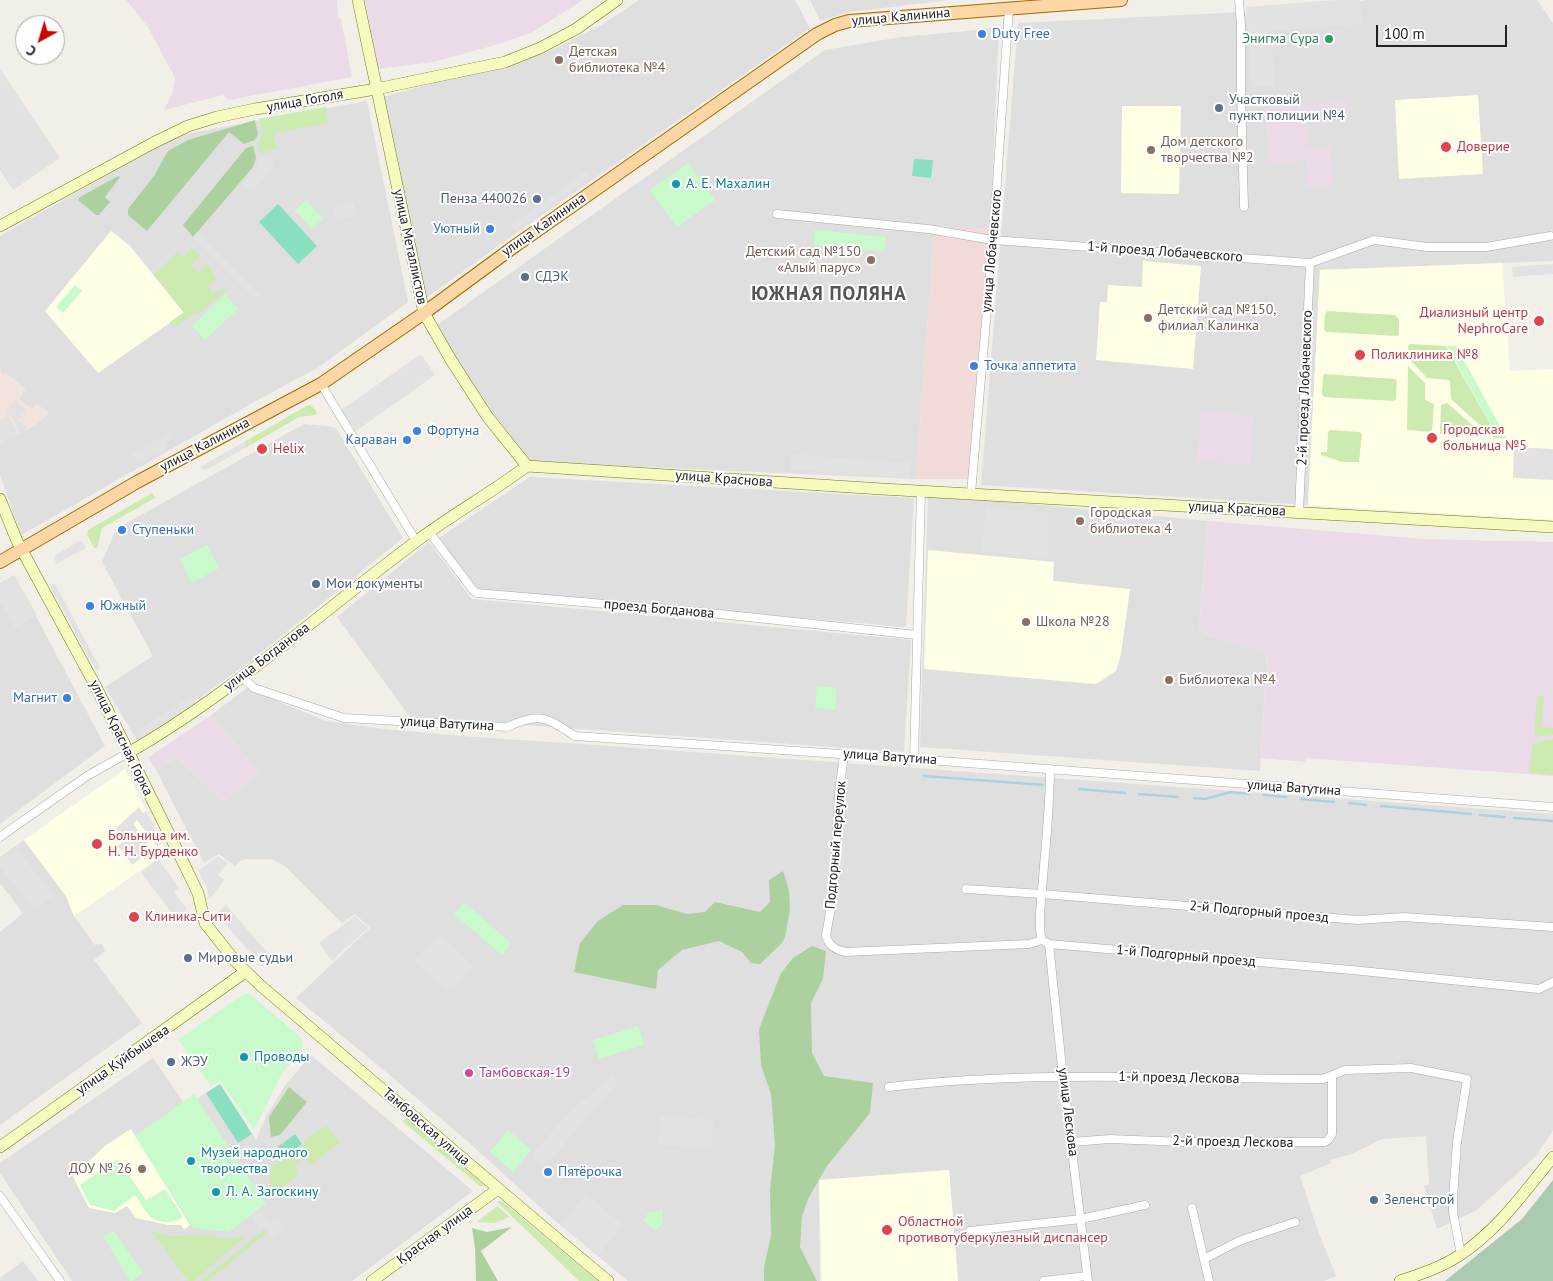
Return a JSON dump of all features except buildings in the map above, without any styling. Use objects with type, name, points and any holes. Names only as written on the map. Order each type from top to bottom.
[{"type":"main road","name":"улица Калинина","points":[[0,562],[149,474],[320,384],[424,313],[515,246],[817,34],[834,25],[850,20],[1121,0]]},
{"type":"street","name":"улица Металлистов","points":[[358,0],[424,313],[487,416],[527,466]]},
{"type":"street","name":"улица Гоголя","points":[[0,226],[188,126],[217,117],[255,109],[376,89],[505,62],[540,48],[576,29],[617,0]]},
{"type":"street","points":[[1239,0],[1244,207]]},
{"type":"street","name":"улица Лобачевского","points":[[971,493],[993,240],[1009,8]]},
{"type":"street","name":"1-й проезд Лобачевского","points":[[777,214],[928,229],[993,240],[1310,263],[1374,240],[1427,247],[1486,247],[1550,236]]},
{"type":"street","name":"2-й проезд Лобачевского","points":[[1299,512],[1310,263]]},
{"type":"street","points":[[320,384],[416,541]]},
{"type":"street","name":"улица Краснова","points":[[527,466],[1553,527]]},
{"type":"street","name":"улица Богданова","points":[[0,837],[87,776],[128,753],[242,677],[416,541],[527,466]]},
{"type":"street","points":[[914,759],[921,490]]},
{"type":"street","name":"улица Красная Горка","points":[[0,499],[22,549],[95,685],[198,893],[205,922],[246,972]]},
{"type":"street","name":"проезд Богданова","points":[[429,532],[472,590],[477,593],[710,613],[917,635]]},
{"type":"street","name":"улица Ватутина","points":[[242,677],[254,688],[344,718],[507,727],[527,718],[548,719],[575,736],[914,759],[1553,807]]},
{"type":"street","name":"Подгорный переулок","points":[[826,936],[834,889],[839,792],[844,755]]},
{"type":"street","name":"улица Лескова","points":[[1050,769],[1050,802],[1040,932],[1046,942],[1088,1279]]},
{"type":"street","name":"2-й Подгорный проезд","points":[[966,889],[1338,919],[1358,920],[1403,917],[1553,927]]},
{"type":"street","name":"1-й Подгорный проезд","points":[[826,936],[832,947],[846,952],[1046,942],[1539,989],[1553,982]]},
{"type":"street","name":"улица Куйбышева","points":[[0,1147],[246,972]]},
{"type":"street","name":"Тамбовская улица","points":[[246,972],[498,1190],[608,1281]]},
{"type":"street","name":"1-й проезд Лескова","points":[[889,1087],[945,1080],[1063,1077],[1323,1079],[1345,1070],[1411,1068],[1467,1079],[1457,1142],[1452,1198],[1452,1212],[1461,1255]]},
{"type":"street","name":"2-й проезд Лескова","points":[[1072,1142],[1110,1139],[1184,1142],[1324,1142],[1332,1134],[1332,1076]]},
{"type":"street","points":[[1400,1281],[1438,1267],[1461,1255],[1497,1223],[1553,1157]]},
{"type":"street","name":"Красная улица","points":[[372,1281],[498,1190]]},
{"type":"street","points":[[0,1196],[60,1281]]},
{"type":"street","points":[[970,1231],[1081,1220],[1145,1205]]},
{"type":"street","points":[[1192,1208],[1209,1281]]},
{"type":"street","points":[[1204,1259],[1239,1241],[1295,1222]]},
{"type":"street","points":[[1044,1281],[1088,1279]]},
{"type":"shaded area","points":[[126,0],[337,0],[338,18],[341,19],[352,77],[229,100],[223,95],[164,110],[173,92],[175,78],[148,27]]},
{"type":"shaded area","points":[[365,0],[583,0],[531,33],[499,44],[433,62],[378,69]]},
{"type":"shaded area","points":[[639,0],[795,0],[810,28],[426,298],[383,97],[552,50],[603,24]]},
{"type":"shaded area","points":[[810,0],[948,0],[850,12],[820,21]]},
{"type":"shaded area","points":[[1360,0],[1362,24],[1271,31],[1275,86],[1252,87],[1246,7]]},
{"type":"shaded area","points":[[1368,0],[1537,0],[1553,23],[1553,261],[1320,270],[1308,505],[981,485],[1018,23],[1245,12],[1247,18]]},
{"type":"shaded area","points":[[999,28],[990,229],[935,226],[916,479],[529,462],[456,362],[437,325],[825,50],[901,37]]},
{"type":"shaded area","points":[[0,69],[60,158],[13,190],[0,170]]},
{"type":"shaded area","points":[[1478,95],[1483,174],[1399,179],[1395,100]]},
{"type":"shaded area","points":[[367,101],[408,302],[319,367],[21,535],[0,475],[0,236],[163,143],[185,134]]},
{"type":"shaded area","points":[[1347,101],[1348,115],[1306,120],[1308,147],[1330,147],[1332,186],[1308,187],[1306,160],[1270,164],[1264,108]]},
{"type":"shaded area","name":"Дом детского творчества №2","points":[[1122,106],[1181,106],[1179,194],[1121,193]]},
{"type":"shaded area","points":[[273,156],[273,168],[250,191],[243,184],[257,167],[259,159]]},
{"type":"shaded area","points":[[586,171],[590,178],[515,231],[511,225]]},
{"type":"shaded area","points":[[354,202],[357,216],[336,221],[333,206]]},
{"type":"shaded area","points":[[935,226],[990,229],[972,479],[916,479]]},
{"type":"shaded area","points":[[111,231],[130,246],[184,313],[98,373],[45,311]]},
{"type":"shaded area","points":[[198,231],[260,294],[255,299],[193,237]]},
{"type":"shaded area","name":"Детский сад №150, филиал Калинка","points":[[1143,261],[1201,266],[1193,369],[1096,360],[1100,302],[1107,302],[1108,285],[1142,287]]},
{"type":"shaded area","name":"Городская больница №5","points":[[1502,263],[1510,371],[1553,369],[1553,520],[1308,505],[1320,270]]},
{"type":"shaded area","points":[[1553,264],[1553,274],[1513,277],[1512,267]]},
{"type":"shaded area","points":[[421,354],[435,375],[356,431],[341,410]]},
{"type":"shaded area","points":[[0,367],[2,374],[5,372],[26,389],[19,399],[31,408],[37,404],[49,413],[35,426],[0,443]]},
{"type":"shaded area","points":[[15,400],[26,410],[18,420],[28,429],[19,433],[12,417],[6,412]]},
{"type":"shaded area","points":[[1201,412],[1254,416],[1250,465],[1197,461]]},
{"type":"shaded area","points":[[6,417],[10,418],[18,434],[0,443],[0,420]]},
{"type":"shaded area","points":[[304,424],[335,427],[403,538],[248,663],[138,742],[105,687],[153,656],[102,562],[116,529]]},
{"type":"shaded area","points":[[168,434],[171,440],[164,443],[167,449],[138,464],[132,453]]},
{"type":"shaded area","points":[[244,442],[247,447],[208,469],[203,470],[200,467]]},
{"type":"shaded area","points":[[1514,447],[1553,449],[1553,480],[1513,478]]},
{"type":"shaded area","points":[[791,454],[910,463],[909,478],[790,469]]},
{"type":"shaded area","points":[[530,477],[914,498],[906,627],[477,590],[439,538]]},
{"type":"shaded area","points":[[928,494],[1208,521],[1199,628],[1211,637],[1267,652],[1260,771],[920,747]]},
{"type":"shaded area","points":[[986,507],[1049,513],[1047,558],[981,551]]},
{"type":"shaded area","points":[[1208,521],[1423,539],[1553,542],[1553,776],[1305,758],[1305,762],[1261,758],[1267,652],[1211,637],[1199,628]]},
{"type":"shaded area","points":[[81,540],[86,548],[56,564],[56,555]]},
{"type":"shaded area","points":[[429,542],[472,599],[911,640],[904,752],[410,717],[337,617]]},
{"type":"shaded area","name":"Школа №28","points":[[928,550],[1054,562],[1053,581],[1130,589],[1121,654],[1116,671],[1096,684],[924,669]]},
{"type":"shaded area","points":[[14,575],[105,746],[0,824],[0,583]]},
{"type":"shaded area","points":[[14,575],[37,615],[15,628],[0,602],[0,583]]},
{"type":"shaded area","points":[[55,584],[100,668],[96,671],[50,586]]},
{"type":"shaded area","points":[[255,682],[277,701],[326,721],[385,729],[1553,814],[1553,1130],[1536,1156],[1477,1210],[1437,1229],[1424,1186],[1429,1184],[1426,1136],[1382,1139],[1352,1154],[1330,1160],[1331,1163],[1300,1176],[1317,1228],[1336,1276],[1324,1281],[958,1281],[949,1170],[819,1180],[820,1281],[628,1281],[553,1219],[466,1140],[296,998],[370,928],[355,914],[342,923],[286,867],[271,859],[246,859],[240,861],[235,866],[219,854],[204,863],[156,770],[177,757],[223,801],[260,774],[211,715]]},
{"type":"shaded area","points":[[191,696],[197,705],[144,741],[136,732]]},
{"type":"shaded area","points":[[211,715],[260,774],[223,801],[177,757],[156,770],[148,758]]},
{"type":"shaded area","points":[[125,769],[167,852],[74,916],[66,896],[24,840]]},
{"type":"shaded area","points":[[139,807],[143,813],[146,811],[163,843],[157,847],[137,820],[133,824],[152,850],[132,865],[118,846],[123,842],[114,830]]},
{"type":"shaded area","points":[[24,840],[66,896],[74,916],[95,945],[102,944],[105,951],[94,960],[142,1023],[0,1125],[0,932],[23,913],[0,883],[0,857]]},
{"type":"shaded area","points":[[16,848],[54,895],[35,910],[0,867],[0,860]]},
{"type":"shaded area","points":[[218,856],[227,863],[218,875],[224,880],[209,900],[207,888],[198,871]]},
{"type":"shaded area","points":[[158,859],[179,888],[174,892],[187,909],[175,918],[141,872]]},
{"type":"shaded area","points":[[226,905],[273,959],[263,967],[216,914]]},
{"type":"shaded area","points":[[355,916],[368,928],[332,961],[319,943]]},
{"type":"shaded area","points":[[440,935],[474,966],[454,988],[452,986],[447,991],[414,961],[418,956],[431,967],[419,956]]},
{"type":"shaded area","points":[[311,1055],[473,1191],[352,1281],[72,1281],[0,1173],[0,1163],[153,1058],[186,1106],[220,1084],[256,1140],[266,1117],[284,1087]]},
{"type":"shaded area","points":[[612,1076],[617,1084],[544,1167],[531,1156],[568,1113]]},
{"type":"shaded area","points":[[660,1115],[713,1120],[712,1149],[659,1145]]},
{"type":"shaded area","points":[[131,1129],[190,1225],[184,1230],[181,1225],[168,1225],[136,1218],[127,1206],[115,1213],[89,1208],[73,1176],[106,1145]]},
{"type":"shaded area","name":"Областной противотуберкулезный диспансер","points":[[949,1170],[958,1281],[822,1281],[819,1180]]},
{"type":"shaded area","points":[[1553,1180],[1553,1281],[1445,1281],[1522,1219]]},
{"type":"shaded area","points":[[586,1194],[623,1225],[598,1255],[561,1225]]},
{"type":"shaded area","points":[[260,1211],[269,1223],[278,1217],[286,1228],[273,1238],[264,1227],[261,1229],[251,1217]]},
{"type":"shaded area","points":[[23,1261],[38,1281],[0,1281],[0,1278]]},
{"type":"green space","points":[[326,107],[328,123],[274,133],[277,149],[261,153],[258,150],[257,144],[261,139],[262,133],[259,119]]},
{"type":"green space","points":[[255,120],[258,134],[255,140],[244,144],[229,132],[147,231],[128,215],[128,209],[154,176],[168,151],[188,140]]},
{"type":"green space","points":[[253,146],[256,158],[253,167],[193,237],[183,225],[246,148]]},
{"type":"green space","points":[[914,159],[933,160],[931,178],[912,176]]},
{"type":"green space","points":[[688,163],[715,200],[677,227],[650,190]]},
{"type":"green space","points":[[118,176],[120,177],[105,197],[110,202],[99,215],[96,215],[78,200],[80,197]]},
{"type":"green space","points":[[306,200],[323,219],[312,229],[295,211]]},
{"type":"green space","points":[[278,204],[317,246],[298,264],[259,222]]},
{"type":"green space","points":[[815,230],[886,237],[884,252],[814,245]]},
{"type":"green space","points":[[192,248],[200,256],[191,266],[198,273],[207,264],[217,279],[208,286],[213,294],[223,288],[226,291],[197,315],[195,313],[174,327],[170,322],[184,312],[154,275],[177,252],[183,258]]},
{"type":"green space","points":[[75,285],[82,291],[63,313],[56,307]]},
{"type":"green space","points":[[225,294],[238,309],[205,340],[192,326]]},
{"type":"green space","points":[[1327,311],[1395,315],[1399,320],[1399,335],[1326,332],[1324,329]]},
{"type":"green space","points":[[1410,344],[1446,346],[1498,438],[1494,438],[1451,399],[1449,380],[1427,378],[1409,359],[1408,346]]},
{"type":"green space","points":[[1447,346],[1456,346],[1507,439],[1498,438]]},
{"type":"green space","points":[[1408,366],[1425,383],[1425,400],[1434,404],[1432,432],[1407,430]]},
{"type":"green space","points":[[1324,374],[1395,379],[1397,381],[1396,399],[1394,401],[1324,397],[1322,394]]},
{"type":"green space","points":[[1447,403],[1485,436],[1440,434],[1441,405]]},
{"type":"green space","points":[[311,405],[317,412],[316,415],[299,417],[247,447],[244,442]]},
{"type":"green space","points":[[1330,430],[1360,432],[1362,434],[1359,462],[1342,462],[1321,455],[1321,452],[1327,452],[1328,432]]},
{"type":"green space","points":[[152,493],[155,498],[102,528],[98,546],[94,548],[87,534],[88,530]]},
{"type":"green space","points":[[207,545],[219,568],[192,583],[180,559]]},
{"type":"green space","points":[[817,686],[837,688],[835,710],[815,708]]},
{"type":"green space","points":[[1542,695],[1544,698],[1541,727],[1553,728],[1553,735],[1536,737],[1534,735],[1537,697]]},
{"type":"green space","points":[[1553,739],[1553,775],[1529,773],[1532,745]]},
{"type":"green space","points":[[783,871],[789,890],[790,909],[785,937],[782,943],[760,964],[751,963],[742,952],[719,941],[682,950],[658,970],[656,989],[574,972],[580,943],[598,921],[623,905],[656,905],[687,914],[705,912],[715,902],[760,912],[770,902],[769,880]]},
{"type":"green space","points":[[464,902],[511,943],[502,955],[454,914]]},
{"type":"green space","points":[[812,946],[826,951],[823,979],[811,1003],[812,1053],[824,1076],[873,1083],[870,1113],[827,1166],[808,1199],[802,1217],[800,1247],[817,1281],[764,1281],[764,1267],[771,1236],[770,1189],[775,1146],[771,1094],[761,1065],[759,1029],[781,973],[793,958]]},
{"type":"green space","points":[[242,995],[251,995],[299,1036],[303,1043],[302,1048],[281,1075],[254,1130],[220,1080],[211,1086],[178,1040]]},
{"type":"green space","points":[[638,1026],[644,1045],[599,1059],[593,1040]]},
{"type":"green space","points":[[220,1084],[252,1134],[238,1143],[206,1093]]},
{"type":"green space","points":[[289,1087],[307,1102],[280,1135],[271,1137],[269,1117]]},
{"type":"green space","points":[[194,1094],[266,1204],[229,1232],[193,1228],[135,1136]]},
{"type":"green space","points":[[409,1119],[483,1184],[481,1187],[402,1121]]},
{"type":"green space","points":[[326,1125],[340,1143],[310,1165],[305,1158],[294,1166],[299,1174],[269,1196],[270,1176],[275,1162],[285,1160],[305,1144],[304,1141]]},
{"type":"green space","points":[[508,1130],[531,1150],[513,1172],[490,1152]]},
{"type":"green space","points":[[295,1134],[302,1144],[286,1156],[278,1147]]},
{"type":"green space","points":[[118,1159],[146,1200],[165,1189],[183,1217],[176,1221],[168,1222],[156,1220],[148,1214],[135,1195],[114,1211],[90,1205],[80,1185]]},
{"type":"green space","points":[[500,1201],[598,1281],[579,1281],[497,1202]]},
{"type":"green space","points":[[497,1206],[510,1217],[494,1223],[477,1222]]},
{"type":"green space","points":[[663,1210],[662,1224],[656,1231],[643,1220],[649,1212]]},
{"type":"green space","points":[[512,1227],[481,1251],[498,1281],[476,1281],[472,1228],[487,1232]]},
{"type":"green space","points":[[264,1230],[266,1233],[208,1281],[201,1281]]},
{"type":"green space","points":[[114,1231],[143,1273],[132,1281],[130,1281],[103,1236]]},
{"type":"green space","points":[[152,1232],[172,1236],[209,1235],[229,1239],[243,1235],[245,1237],[194,1281],[188,1281]]},
{"type":"waterway","points":[[924,776],[1043,785]]},
{"type":"waterway","points":[[1079,789],[1125,793]]},
{"type":"waterway","points":[[1194,798],[1205,799],[1231,792],[1249,794]]},
{"type":"waterway","points":[[1139,794],[1178,797]]},
{"type":"waterway","points":[[1264,795],[1286,797]]},
{"type":"waterway","points":[[1301,799],[1334,802]]},
{"type":"waterway","points":[[1349,803],[1366,805]]},
{"type":"waterway","points":[[1381,806],[1471,814]]},
{"type":"waterway","points":[[1480,815],[1505,817]]},
{"type":"waterway","points":[[1514,818],[1553,821]]},
{"type":"place","name":"Duty Free","points":[[982,34]]},
{"type":"place","name":"Энигма Сура","points":[[1329,39]]},
{"type":"place","name":"Детская библиотека №4","points":[[559,60]]},
{"type":"place","name":"Участковый пункт полиции №4","points":[[1219,108]]},
{"type":"place","name":"Доверие","points":[[1446,147]]},
{"type":"place","name":"Дом детского творчества №2","points":[[1151,150]]},
{"type":"place","name":"А. Е. Махалин","points":[[676,184]]},
{"type":"place","name":"Пенза 440026","points":[[537,199]]},
{"type":"place","name":"Уютный","points":[[490,229]]},
{"type":"place","name":"Детский сад №150 «Алый парус»","points":[[871,260]]},
{"type":"place","name":"СДЭК","points":[[525,277]]},
{"type":"place","name":"Детский сад №150, филиал Калинка","points":[[1148,318]]},
{"type":"place","name":"Диализный центр NephroCare","points":[[1539,321]]},
{"type":"place","name":"Поликлиника №8","points":[[1360,355]]},
{"type":"place","name":"Точка аппетита","points":[[974,366]]},
{"type":"place","name":"Фортуна","points":[[417,431]]},
{"type":"place","name":"Городская больница №5","points":[[1432,438]]},
{"type":"place","name":"Караван","points":[[407,440]]},
{"type":"place","name":"Helix","points":[[262,449]]},
{"type":"place","name":"Городская библиотека 4","points":[[1080,521]]},
{"type":"place","name":"Ступеньки","points":[[122,530]]},
{"type":"place","name":"Мои документы","points":[[316,584]]},
{"type":"place","name":"Южный","points":[[90,606]]},
{"type":"place","name":"Школа №28","points":[[1026,622]]},
{"type":"place","name":"Библиотека №4","points":[[1169,680]]},
{"type":"place","name":"Магнит","points":[[67,698]]},
{"type":"place","name":"Больница им. Н. Н. Бурденко","points":[[97,844]]},
{"type":"place","name":"Клиника-Сити","points":[[134,917]]},
{"type":"place","name":"Мировые судьи","points":[[188,958]]},
{"type":"place","name":"Проводы","points":[[244,1057]]},
{"type":"place","name":"ЖЭУ","points":[[171,1062]]},
{"type":"place","name":"Тамбовская-19","points":[[469,1073]]},
{"type":"place","name":"Музей народного творчества","points":[[191,1161]]},
{"type":"place","name":"ДОУ № 26","points":[[142,1169]]},
{"type":"place","name":"Пятёрочка","points":[[548,1172]]},
{"type":"place","name":"Л. А. Загоскину","points":[[216,1192]]},
{"type":"place","name":"Зеленстрой","points":[[1374,1200]]},
{"type":"place","name":"Областной противотуберкулезный диспансер","points":[[887,1230]]},
{"type":"district","name":"ЮЖНАЯ ПОЛЯНА","points":[[829,295]]}]
